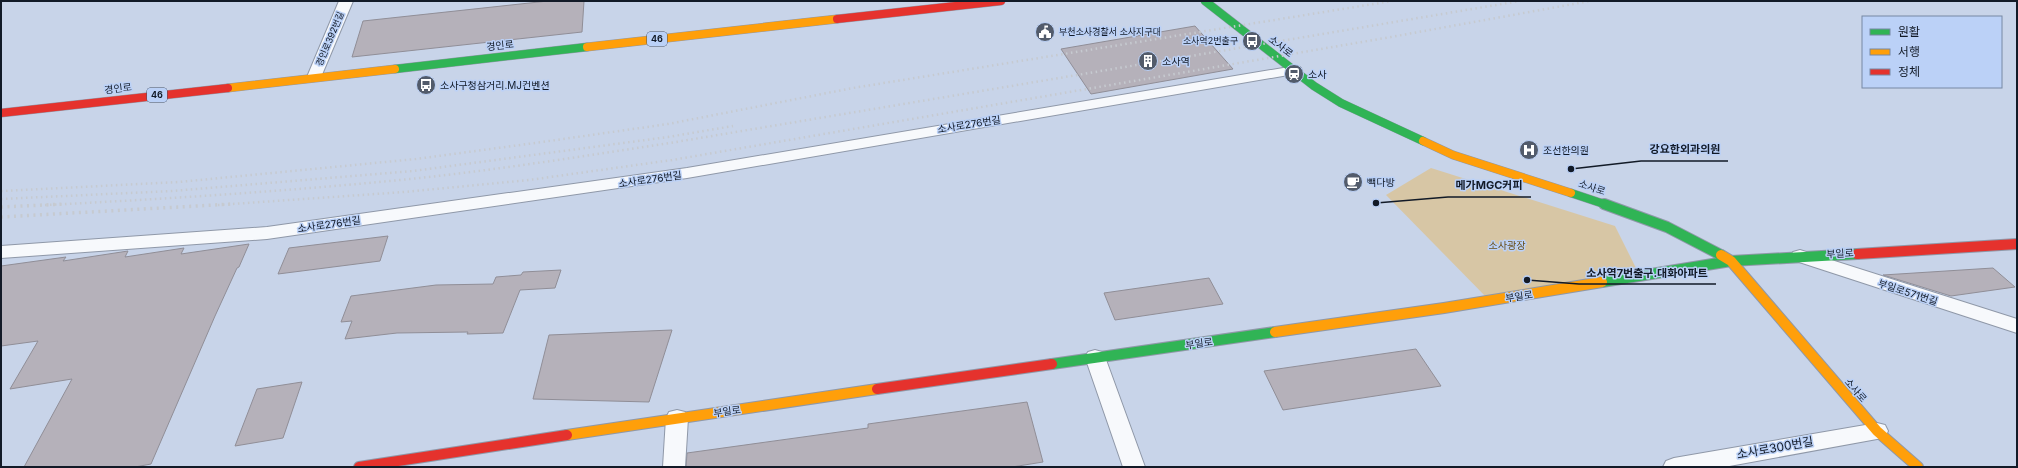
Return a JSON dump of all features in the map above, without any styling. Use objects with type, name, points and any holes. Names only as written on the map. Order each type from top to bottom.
[{"type":"street","name":"경인로392번길","points":[[314,77],[346,1]]},
{"type":"street","name":"경인로","points":[[1,113],[1001,1]]},
{"type":"street","name":"소사로","points":[[1205,1],[1314,86],[1341,103],[1453,155],[1656,221],[1696,239],[1731,261],[1877,431],[1918,467]]},
{"type":"street","name":"소사로276번길","points":[[1,252],[267,233],[687,174],[846,145],[1294,70]]},
{"type":"street","name":"부일로","points":[[359,467],[677,418],[1444,308],[1731,261],[2017,244]]},
{"type":"street","name":"부일로571번길","points":[[1800,256],[2017,326]]},
{"type":"street","points":[[1095,357],[1134,467]]},
{"type":"street","points":[[674,467],[677,418]]},
{"type":"street","name":"소사로300번길","points":[[1674,467],[1877,431]]},
{"type":"green space","name":"소사광장","points":[[1431,168],[1615,226],[1640,276],[1489,300],[1386,195]]},
{"type":"building","points":[[548,1],[584,1],[582,32],[352,57],[363,21]]},
{"type":"building","name":"소사역","points":[[1195,26],[1233,69],[1091,94],[1061,49]]},
{"type":"building","points":[[388,236],[380,261],[278,274],[289,248]]},
{"type":"building","points":[[249,244],[215,316],[151,464],[135,467],[24,467],[72,379],[10,389],[38,341],[1,346],[1,266],[66,257],[63,261],[128,251],[125,257],[184,248],[181,254]]},
{"type":"building","points":[[1993,268],[2015,287],[1951,296],[1883,275]]},
{"type":"building","points":[[561,270],[555,288],[520,290],[503,333],[397,333],[345,339],[352,321],[341,322],[351,296],[436,285],[493,284],[496,277],[521,275],[523,272]]},
{"type":"building","points":[[1209,278],[1223,304],[1115,320],[1104,293]]},
{"type":"building","points":[[672,330],[649,402],[533,399],[549,335]]},
{"type":"building","points":[[1416,349],[1441,386],[1283,410],[1264,371]]},
{"type":"building","points":[[302,382],[283,438],[235,446],[257,389]]},
{"type":"building","points":[[1027,402],[1043,462],[1012,467],[686,467],[687,453],[868,428],[868,424]]},
{"type":"railway","points":[[1,191],[179,182],[416,159],[535,143],[668,124],[853,88],[1392,1]]},
{"type":"railway","points":[[48,205],[274,191],[410,179],[508,167],[670,143],[1520,1]]},
{"type":"railway","points":[[218,205],[404,192],[529,180],[672,160],[1391,37],[1590,1]]},
{"type":"railway","points":[[1,199],[172,191],[413,171],[668,137],[733,126]]},
{"type":"railway","points":[[48,205],[66,204]]},
{"type":"railway","points":[[1,217],[232,204]]},
{"type":"railway","points":[[1,207],[48,205]]},
{"type":"traffic: fast","points":[[1205,1],[1314,86],[1341,103],[1423,141]]},
{"type":"traffic: fast","points":[[395,69],[587,47]]},
{"type":"traffic: fast","points":[[1571,193],[1648,219],[1685,235],[1721,255]]},
{"type":"traffic: fast","points":[[1602,282],[1731,261],[1857,254]]},
{"type":"traffic: fast","points":[[1052,364],[1275,332]]},
{"type":"traffic: slow","points":[[587,47],[837,19]]},
{"type":"traffic: slow","points":[[228,88],[395,69]]},
{"type":"traffic: slow","points":[[1423,141],[1453,155],[1571,193]]},
{"type":"traffic: slow","points":[[1721,255],[1731,261],[1877,431],[1918,467]]},
{"type":"traffic: slow","points":[[1275,332],[1444,308],[1602,282]]},
{"type":"traffic: slow","points":[[567,435],[877,389]]},
{"type":"traffic: jam","points":[[837,19],[1001,1]]},
{"type":"traffic: jam","points":[[1,113],[228,88]]},
{"type":"traffic: jam","points":[[1857,254],[2017,244]]},
{"type":"traffic: jam","points":[[877,389],[1052,364]]},
{"type":"traffic: jam","points":[[359,467],[567,435]]},
{"type":"place","name":"부천소사경찰서 소사지구대","points":[[1045,32]]},
{"type":"place","name":"소사역2번출구","points":[[1252,41]]},
{"type":"place","name":"소사역","points":[[1148,61]]},
{"type":"place","name":"소사","points":[[1294,74]]},
{"type":"place","name":"소사구청삼거리.MJ컨벤션","points":[[426,85]]},
{"type":"place","name":"조선한의원","points":[[1529,150]]},
{"type":"place","name":"강요한외과의원","points":[[1571,169]]},
{"type":"place","name":"빽다방","points":[[1353,182]]},
{"type":"place","name":"메가MGC커피","points":[[1376,203]]},
{"type":"place","name":"소사역7번출구.대화아파트","points":[[1527,280]]}]
